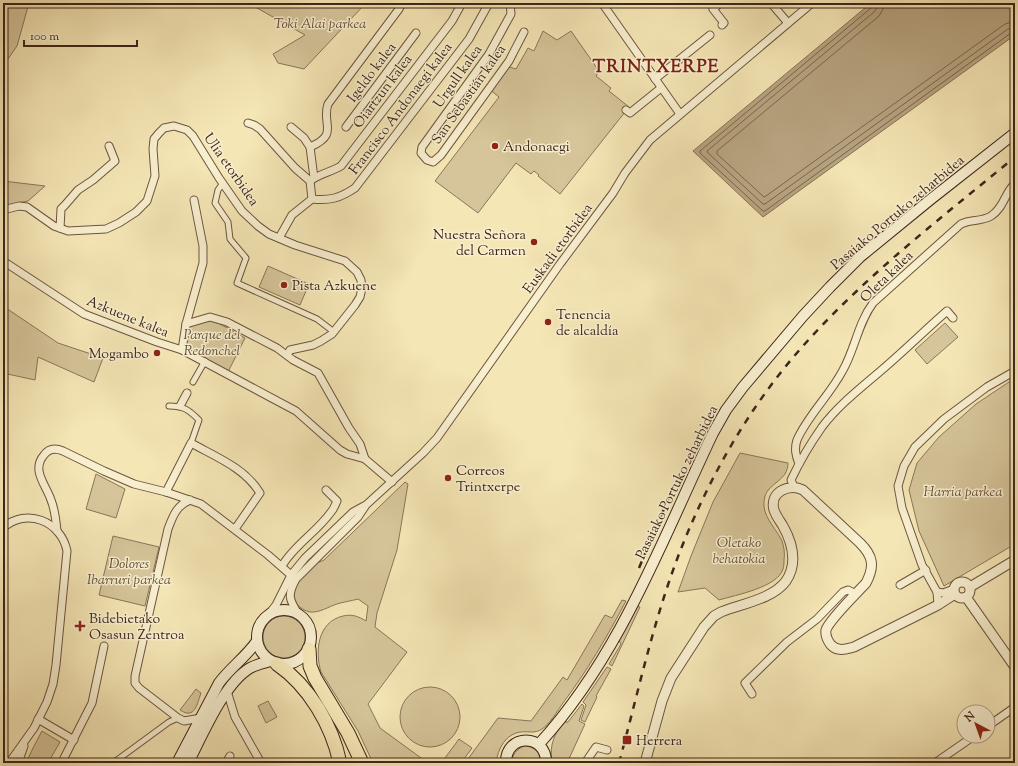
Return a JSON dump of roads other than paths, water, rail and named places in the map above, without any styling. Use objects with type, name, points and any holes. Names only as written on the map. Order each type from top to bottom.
[{"type":"highway","points":[[309,649],[310,666],[315,678],[348,733],[362,763]]},
{"type":"highway","points":[[274,663],[297,681],[318,708],[332,737],[340,763]]},
{"type":"main road","name":"Pasaiako Portuko zeharbidea","points":[[539,744],[573,703],[612,642],[636,597],[713,433],[726,410],[743,387],[803,316],[860,257],[1015,133]]},
{"type":"main road","points":[[188,763],[227,691],[239,677],[251,668],[274,663],[284,665],[292,664],[299,660],[309,649],[311,636],[310,629],[307,623],[299,615],[291,611],[283,610],[275,612],[262,621],[258,627],[258,646],[263,655],[274,663]]},
{"type":"main road","points":[[177,763],[219,683],[228,672],[246,656],[257,641]]},
{"type":"main road","points":[[506,763],[508,750],[517,742],[528,740],[539,744],[545,753],[546,763]]},
{"type":"street","points":[[310,147],[322,140],[328,130],[326,112],[328,104],[400,9],[402,3]]},
{"type":"street","name":"Oiartzun kalea","points":[[312,180],[317,175],[333,171],[341,166],[452,21],[462,3]]},
{"type":"street","name":"Francisco Andonaegi kalea","points":[[312,199],[325,200],[335,198],[356,188],[469,39],[489,3]]},
{"type":"street","name":"Urgull kalea","points":[[427,160],[421,153],[422,147],[489,54],[511,14],[510,3]]},
{"type":"street","points":[[602,3],[680,114]]},
{"type":"street","points":[[720,3],[711,7],[724,23],[722,25]]},
{"type":"street","points":[[772,3],[788,23]]},
{"type":"street","name":"Euskadi etorbidea","points":[[299,615],[291,603],[290,596],[291,588],[296,579],[358,516],[366,505],[437,438],[560,264],[613,193],[629,166],[650,140],[812,3]]},
{"type":"street","name":"San Sebastián kalea","points":[[427,160],[433,162],[441,155],[510,61],[524,32]]},
{"type":"street","name":"Igeldo kalea","points":[[346,127],[416,33]]},
{"type":"street","points":[[656,79],[710,35]]},
{"type":"street","points":[[626,110],[630,113],[661,88]]},
{"type":"street","points":[[248,123],[260,129],[296,168],[312,180]]},
{"type":"street","name":"Ulia etorbidea","points":[[3,210],[19,206],[27,207],[54,226],[68,231],[106,229],[136,212],[147,201],[155,176],[153,150],[154,139],[164,128],[174,126],[187,130],[193,136],[242,211],[252,221],[269,234],[295,245],[345,261],[357,272],[361,280],[362,288],[360,297],[334,332],[313,345],[290,350],[287,355]]},
{"type":"street","points":[[279,238],[292,215],[312,199],[310,147],[304,138],[291,127]]},
{"type":"street","points":[[60,228],[61,209],[78,190],[93,180],[115,161],[109,146]]},
{"type":"street","points":[[223,183],[218,190],[215,203],[228,222],[230,239],[246,258],[237,284],[317,319],[334,332]]},
{"type":"street","name":"Oleta kalea","points":[[799,464],[795,453],[797,441],[804,427],[842,372],[851,356],[866,313],[873,303],[961,224],[969,221],[981,221],[992,215],[1001,206],[1011,187],[1015,184]]},
{"type":"street","points":[[182,350],[186,324],[204,270],[203,246],[194,200]]},
{"type":"street","name":"Azkuene kalea","points":[[3,261],[84,314],[182,350],[296,411],[340,450],[346,454],[365,459]]},
{"type":"street","name":"Oleta kalea","points":[[794,487],[791,480],[805,452],[822,427],[852,394],[877,374],[947,311],[953,318]]},
{"type":"street","points":[[186,324],[210,317],[233,325],[277,348],[293,360],[318,373],[349,428],[360,444],[365,459],[392,482]]},
{"type":"street","points":[[193,382],[204,361]]},
{"type":"street","points":[[938,605],[937,592],[922,565],[902,508],[898,486],[904,466],[915,448],[944,419],[987,387],[1015,370]]},
{"type":"street","points":[[180,406],[188,393]]},
{"type":"street","points":[[166,492],[191,443],[199,420],[190,411],[180,406],[169,406]]},
{"type":"street","points":[[191,443],[240,470],[254,484],[260,494],[235,529]]},
{"type":"street","points":[[346,454],[356,452],[360,448],[360,444]]},
{"type":"street","points":[[57,531],[51,499],[40,477],[38,467],[40,459],[45,452],[51,449],[63,450],[104,471],[134,484],[166,492],[201,504],[282,566],[291,575]]},
{"type":"street","points":[[645,763],[667,686],[704,627],[714,616],[721,612],[774,592],[785,582],[789,575],[793,563],[793,547],[790,538],[776,514],[774,506],[775,498],[786,488],[794,487],[803,490],[808,494],[868,551],[871,560],[872,567],[866,583],[826,629],[828,641],[833,647],[846,650],[854,647],[938,605],[954,592],[956,584],[961,582],[966,583],[970,587],[970,593],[966,597],[961,598],[954,592],[937,592]]},
{"type":"street","points":[[282,566],[285,560],[296,548],[331,513],[337,501],[326,490]]},
{"type":"street","points":[[190,500],[179,506],[168,529],[135,676],[135,683],[139,688],[178,718],[184,721],[201,718]]},
{"type":"street","name":"Euskadi etorbidea","points":[[268,616],[276,606],[291,575],[305,558],[353,512],[366,505]]},
{"type":"street","points":[[3,528],[18,519],[32,518],[46,522],[57,531],[66,546],[67,561],[56,665],[50,692],[38,719],[27,738],[8,763]]},
{"type":"street","points":[[970,587],[1015,560]]},
{"type":"street","points":[[900,585],[926,570]]},
{"type":"street","points":[[752,694],[745,683],[787,642],[817,619],[843,592],[848,590],[856,594]]},
{"type":"street","points":[[966,597],[1015,667]]},
{"type":"street","points":[[64,758],[92,703],[104,646]]},
{"type":"street","points":[[227,691],[235,717],[261,763]]},
{"type":"street","points":[[996,720],[1015,707]]},
{"type":"street","points":[[113,763],[169,722],[178,718]]},
{"type":"street","points":[[38,719],[74,740]]},
{"type":"street","points":[[18,763],[27,738]]},
{"type":"street","points":[[935,763],[962,744]]},
{"type":"street","points":[[585,763],[596,747],[607,750]]},
{"type":"street","points":[[226,763],[230,756]]},
{"type":"water","points":[[871,3],[1015,3],[1015,35],[763,217],[693,151]]},
{"type":"railway","points":[[619,763],[646,658],[661,606],[679,554],[691,524],[719,466],[753,411],[792,359],[836,311],[911,243],[1015,157]]},
{"type":"railway","points":[[639,568],[672,490]]},
{"type":"place","name":"Andonaegi","points":[[495,146]]},
{"type":"place","name":"Nuestra Señora del Carmen","points":[[534,242]]},
{"type":"place","name":"Pista Azkuene","points":[[284,285]]},
{"type":"place","name":"Tenencia de alcaldía","points":[[548,322]]},
{"type":"place","name":"Mogambo","points":[[157,353]]},
{"type":"place","name":"Correos Trintxerpe","points":[[448,478]]},
{"type":"place","name":"Bidebietako Osasun Zentroa","points":[[80,626]]},
{"type":"place","name":"Herrera","points":[[627,740]]},
{"type":"district","name":"TRINTXERPE","points":[[656,66]]},
{"type":"park label","name":"Toki Alai parkea","points":[[320,23]]},
{"type":"park label","name":"Parque del Redonchel","points":[[212,342]]},
{"type":"park label","name":"Harria parkea","points":[[963,491]]},
{"type":"park label","name":"Oletako behatokia","points":[[739,550]]},
{"type":"park label","name":"Dolores Ibarruri parkea","points":[[129,572]]}]
